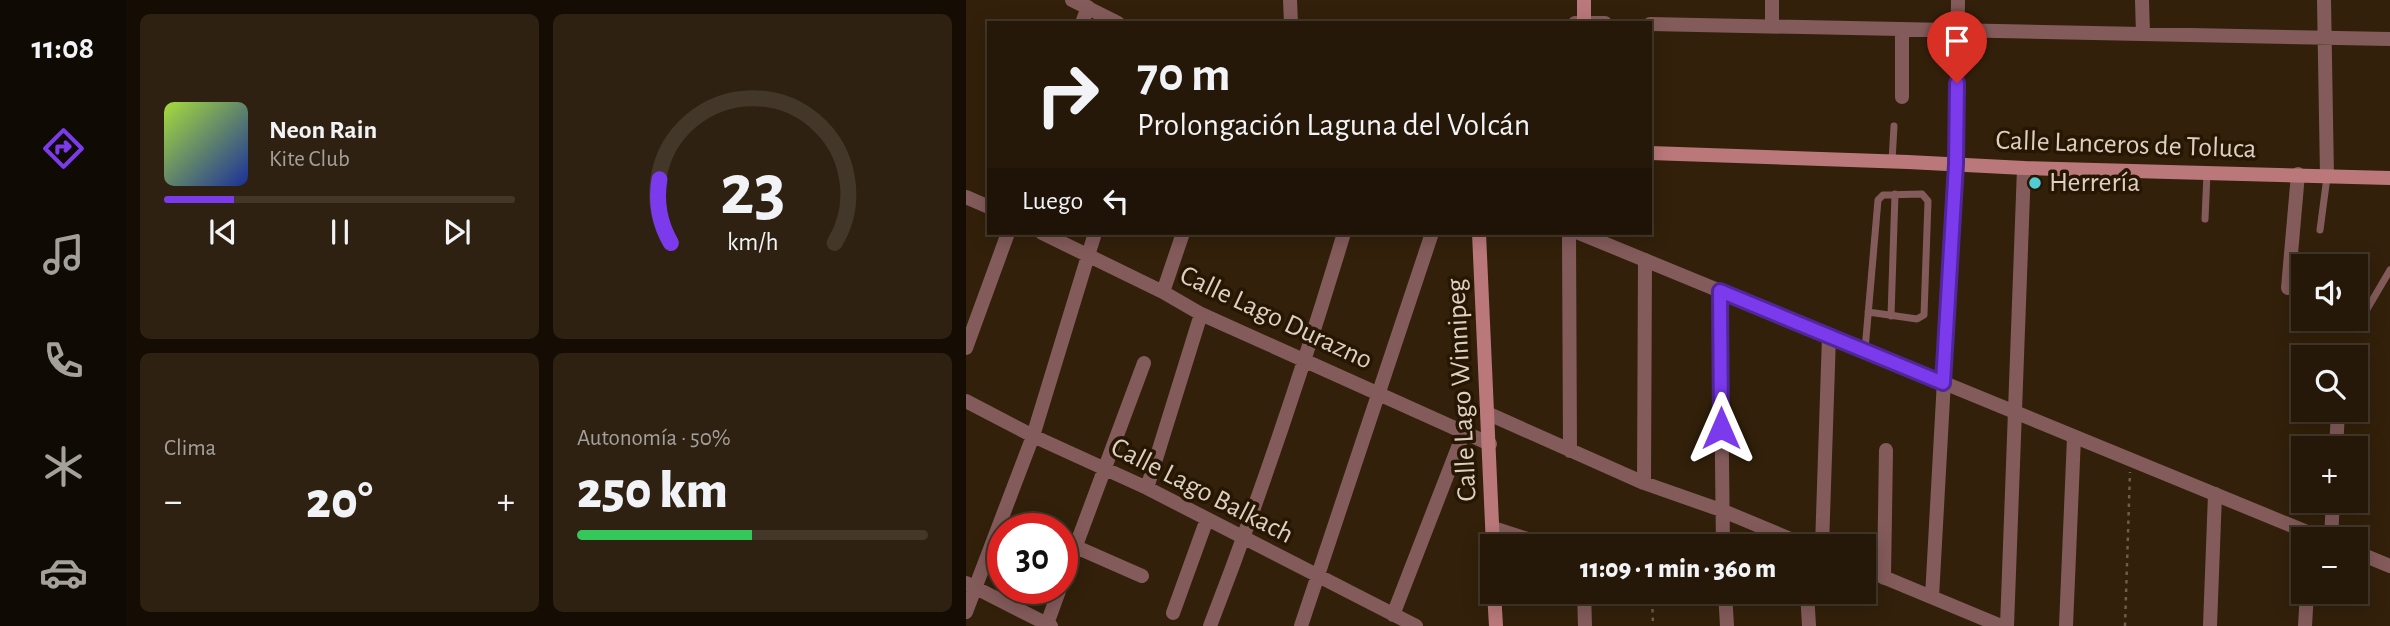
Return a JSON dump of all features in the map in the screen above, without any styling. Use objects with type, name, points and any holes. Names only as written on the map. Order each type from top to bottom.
[{"type":"main road","points":[[1584,0],[1584,21]]},
{"type":"main road","name":"Calle Lanceros de Toluca","points":[[1652,153],[2024,168],[2390,178]]},
{"type":"main road","name":"Calle Lago Winnipeg","points":[[1479,235],[1493,534]]},
{"type":"main road","points":[[1495,604],[1496,626]]},
{"type":"street","points":[[1073,0],[1114,21]]},
{"type":"street","points":[[1290,0],[1291,21]]},
{"type":"street","points":[[1772,0],[1772,26]]},
{"type":"street","points":[[1932,597],[1956,164],[1958,0]]},
{"type":"street","points":[[2142,0],[2143,34]]},
{"type":"street","points":[[2324,0],[2327,176]]},
{"type":"street","points":[[1084,21],[1088,8]]},
{"type":"street","points":[[1652,24],[2390,39]]},
{"type":"street","points":[[1902,29],[1902,97]]},
{"type":"street","points":[[2007,626],[2024,168]]},
{"type":"street","points":[[2288,288],[2298,174]]},
{"type":"street","points":[[966,197],[987,206]]},
{"type":"street","points":[[966,348],[1007,235]]},
{"type":"street","name":"Calle Lago Durazno","points":[[1046,235],[1163,292],[1201,314],[1490,444]]},
{"type":"street","points":[[966,612],[971,586],[1033,436],[1095,235]]},
{"type":"street","points":[[1163,292],[1183,235]]},
{"type":"street","points":[[1210,626],[1306,361],[1343,235]]},
{"type":"street","points":[[1301,626],[1431,235]]},
{"type":"street","points":[[1569,235],[1570,451]]},
{"type":"street","points":[[1584,235],[2292,527]]},
{"type":"street","points":[[1644,483],[1645,260]]},
{"type":"street","points":[[1720,291],[1722,534]]},
{"type":"street","points":[[1147,488],[1201,314]]},
{"type":"street","points":[[1822,534],[1829,336]]},
{"type":"street","points":[[1078,541],[1144,362]]},
{"type":"street","name":"Calle Lago Balkach","points":[[966,401],[1033,436],[1147,488],[1416,626]]},
{"type":"street","points":[[1489,414],[1644,483],[1721,510],[1777,534]]},
{"type":"street","points":[[1393,615],[1464,432]]},
{"type":"street","points":[[2066,626],[2074,437]]},
{"type":"street","points":[[1884,578],[1886,450]]},
{"type":"street","points":[[2210,626],[2215,494]]},
{"type":"street","points":[[1173,613],[1207,519]]},
{"type":"street","points":[[1493,528],[1512,534]]},
{"type":"street","points":[[1078,548],[1142,576]]},
{"type":"street","points":[[2368,557],[2390,566]]},
{"type":"street","points":[[1876,574],[1932,597],[1983,622],[2001,626]]},
{"type":"street","points":[[971,586],[1049,625],[1055,604]]},
{"type":"street","points":[[1584,604],[1584,626]]},
{"type":"street","points":[[1726,604],[1727,626]]},
{"type":"street","points":[[1807,604],[1808,626]]},
{"type":"street","points":[[2305,626],[2306,604]]},
{"type":"lane","points":[[1892,162],[1894,126]]},
{"type":"lane","points":[[2205,219],[2207,172]]},
{"type":"lane","points":[[2320,230],[2327,176]]},
{"type":"lane","points":[[1891,316],[1895,194]]},
{"type":"lane","points":[[1865,351],[1868,312],[1878,200],[1883,195],[1922,194],[1928,201],[1924,315],[1917,320],[1868,312]]},
{"type":"lane","points":[[2368,308],[2390,270]]},
{"type":"path","points":[[2125,626],[2130,460]]},
{"type":"path","points":[[1652,604],[1653,626]]},
{"type":"place","name":"Herrería","points":[[2035,183]]},
{"type":"route","points":[[1721,428],[1720,291],[1943,383],[1956,164],[1957,83]]}]
